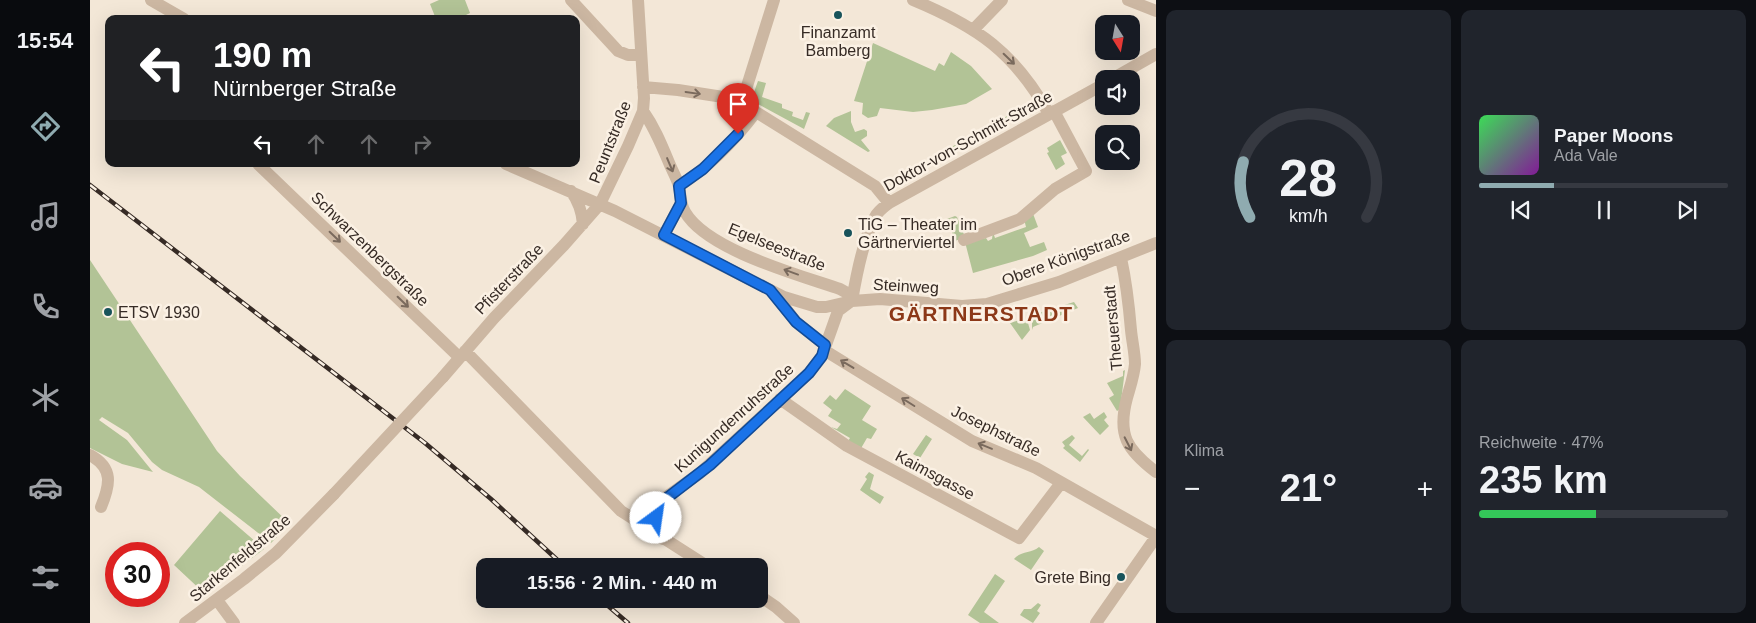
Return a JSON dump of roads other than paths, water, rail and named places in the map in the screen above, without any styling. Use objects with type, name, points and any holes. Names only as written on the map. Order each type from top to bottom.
[{"type":"street","points":[[151,0],[177,15]]},
{"type":"street","points":[[570,0],[618,51],[628,55],[640,55]]},
{"type":"street","name":"Peuntstraße","points":[[600,204],[643,111],[638,0]]},
{"type":"street","points":[[742,102],[774,0]]},
{"type":"street","points":[[913,0],[942,12],[974,29],[987,38],[1018,68],[1052,112],[1086,171],[1055,189],[1020,218],[964,240]]},
{"type":"street","points":[[974,29],[1002,0]]},
{"type":"street","points":[[1128,0],[1156,11]]},
{"type":"street","points":[[1128,70],[1156,54]]},
{"type":"street","points":[[643,88],[678,90],[742,102],[875,186],[889,203]]},
{"type":"street","name":"Doktor-von-Schmitt-Straße","points":[[852,301],[860,265],[875,217],[880,210],[889,203],[1095,89]]},
{"type":"street","name":"Egelseestraße","points":[[643,111],[653,125],[679,186],[681,203],[685,213],[694,224],[723,244],[769,264],[840,289],[849,294],[852,301]]},
{"type":"street","points":[[679,186],[709,164],[746,126],[756,112]]},
{"type":"street","name":"Schwarzenbergstraße","points":[[261,167],[462,354],[614,504],[634,520],[694,558]]},
{"type":"street","points":[[513,167],[600,204],[784,297],[817,307],[826,307],[852,301]]},
{"type":"street","points":[[570,191],[582,212],[583,224]]},
{"type":"street","points":[[664,235],[681,203]]},
{"type":"street","name":"Pfisterstraße","points":[[334,494],[600,204]]},
{"type":"street","name":"Obere Königstraße","points":[[987,304],[1059,282],[1156,243]]},
{"type":"street","name":"Theuerstadt","points":[[1121,258],[1135,364],[1122,419],[1124,435],[1139,459],[1156,472]]},
{"type":"street","name":"Josephstraße","points":[[770,290],[796,322],[825,347],[972,441],[1025,463],[1156,536]]},
{"type":"street","name":"Steinweg","points":[[825,347],[838,311],[852,301],[880,299],[962,306],[987,304]]},
{"type":"street","name":"Kunigundenruhstraße","points":[[634,520],[700,473],[818,363],[825,347]]},
{"type":"street","name":"Kaimsgasse","points":[[780,399],[847,446],[1020,538],[1061,483]]},
{"type":"street","points":[[90,455],[101,463],[108,476],[108,488],[102,507]]},
{"type":"street","name":"Starkenfeldstraße","points":[[185,623],[276,553],[334,494]]},
{"type":"street","points":[[663,501],[656,518],[663,539]]},
{"type":"street","points":[[1096,623],[1156,536]]},
{"type":"street","points":[[217,600],[234,623]]},
{"type":"street","points":[[768,602],[794,623]]},
{"type":"railway","points":[[90,185],[425,443],[491,499],[555,558]]},
{"type":"railway","points":[[610,608],[628,623]]},
{"type":"place","name":"Finanzamt Bamberg","points":[[838,15]]},
{"type":"place","name":"TiG – Theater im Gärtnerviertel","points":[[848,233]]},
{"type":"place","name":"ETSV 1930","points":[[108,312]]},
{"type":"place","name":"Grete Bing","points":[[1121,577]]},
{"type":"district","name":"GÄRTNERSTADT","points":[[981,313]]}]
